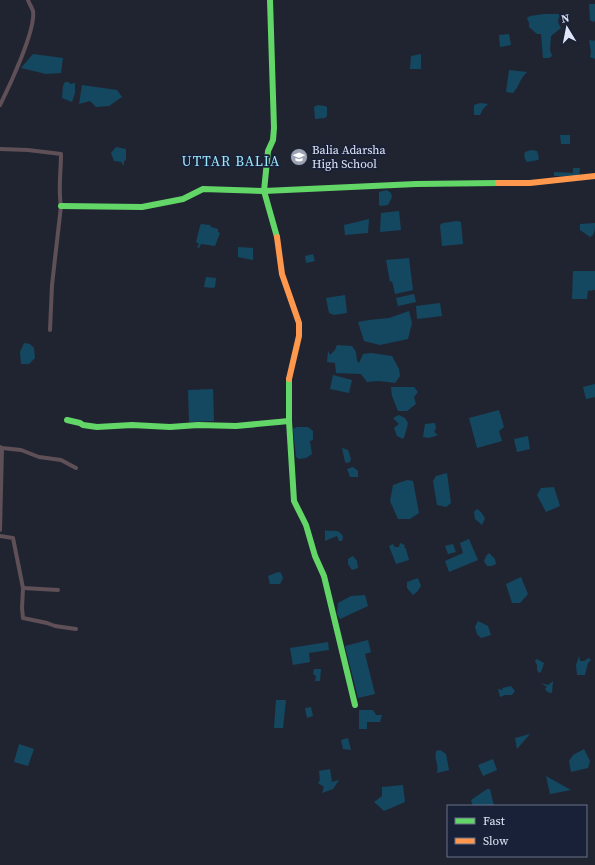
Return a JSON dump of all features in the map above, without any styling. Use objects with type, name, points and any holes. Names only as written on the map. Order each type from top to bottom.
[{"type":"street","points":[[0,105],[16,72],[27,42],[33,12],[28,0]]},
{"type":"street","points":[[270,0],[274,128],[273,140],[268,151],[264,191],[277,236],[282,274],[299,323],[298,336],[289,379],[289,421],[294,501],[306,525],[314,556],[324,576],[355,705]]},
{"type":"street","points":[[0,149],[28,150],[61,154],[61,184],[59,194],[61,206],[52,285],[50,330]]},
{"type":"street","points":[[61,206],[138,207],[183,199],[203,189],[264,191],[416,184],[530,183],[595,176]]},
{"type":"street","points":[[67,420],[83,425],[97,427],[132,425],[170,427],[198,425],[236,426],[289,421]]},
{"type":"street","points":[[0,530],[1,447],[21,450],[40,456],[61,460],[76,468]]},
{"type":"street","points":[[0,536],[13,538],[23,588],[23,618],[54,626],[76,629]]},
{"type":"street","points":[[23,588],[58,590]]},
{"type":"water","points":[[589,4],[595,4],[595,21],[593,22],[590,20]]},
{"type":"water","points":[[558,14],[560,16],[558,22],[561,28],[551,36],[550,50],[552,56],[549,58],[543,58],[541,34],[537,34],[529,27],[527,18],[530,16]]},
{"type":"water","points":[[509,34],[511,45],[500,47],[499,35]]},
{"type":"water","points":[[589,40],[595,40],[595,59],[590,57],[591,53]]},
{"type":"water","points":[[33,54],[63,58],[61,73],[46,74],[21,68]]},
{"type":"water","points":[[421,54],[421,69],[410,69],[411,56]]},
{"type":"water","points":[[509,70],[527,72],[513,93],[506,92]]},
{"type":"water","points":[[65,82],[69,82],[70,84],[75,83],[75,93],[72,102],[62,98],[63,86]]},
{"type":"water","points":[[82,85],[117,90],[122,97],[109,106],[96,107],[90,101],[79,104]]},
{"type":"water","points":[[480,103],[488,104],[480,115],[474,115],[474,105]]},
{"type":"water","points":[[318,105],[327,107],[327,116],[325,118],[315,119],[314,107]]},
{"type":"water","points":[[560,135],[570,135],[570,144],[561,144]]},
{"type":"water","points":[[116,147],[126,149],[126,160],[124,161],[124,166],[121,162],[114,161],[111,153]]},
{"type":"water","points":[[531,150],[537,151],[539,158],[538,160],[527,162],[524,157],[525,152]]},
{"type":"water","points":[[573,168],[580,168],[579,177],[554,176],[554,172],[573,173]]},
{"type":"water","points":[[387,190],[391,193],[392,197],[388,205],[381,206],[379,205],[379,192]]},
{"type":"water","points":[[399,211],[401,230],[380,232],[381,213]]},
{"type":"water","points":[[369,219],[368,233],[345,235],[344,225]]},
{"type":"water","points":[[457,221],[461,222],[463,244],[442,246],[440,225],[443,223]]},
{"type":"water","points":[[595,223],[594,233],[590,237],[580,230],[580,224]]},
{"type":"water","points":[[201,224],[210,225],[211,227],[218,229],[218,232],[220,233],[215,246],[201,244],[199,248],[197,247],[199,244],[196,242]]},
{"type":"water","points":[[238,247],[253,248],[253,260],[238,257]]},
{"type":"water","points":[[313,254],[315,261],[306,263],[305,256]]},
{"type":"water","points":[[409,258],[413,290],[395,294],[392,281],[390,282],[386,260]]},
{"type":"water","points":[[573,271],[595,271],[595,290],[588,291],[587,299],[572,299]]},
{"type":"water","points":[[206,277],[216,278],[215,287],[204,287]]},
{"type":"water","points":[[414,294],[416,302],[398,306],[396,298]]},
{"type":"water","points":[[345,295],[347,313],[334,315],[329,313],[326,298]]},
{"type":"water","points":[[440,303],[442,316],[417,319],[416,306]]},
{"type":"water","points":[[409,311],[412,323],[408,339],[380,345],[364,341],[358,322],[389,318]]},
{"type":"water","points":[[24,343],[30,344],[34,348],[35,358],[29,364],[21,364],[20,352]]},
{"type":"water","points":[[337,345],[352,346],[356,352],[357,361],[359,363],[363,354],[371,353],[392,356],[399,369],[400,376],[395,383],[379,381],[367,382],[361,374],[336,373],[335,363],[327,362],[328,351],[330,355],[335,350]]},
{"type":"water","points":[[333,375],[352,380],[349,393],[330,389]]},
{"type":"water","points":[[595,384],[595,397],[586,399],[583,387]]},
{"type":"water","points":[[391,387],[414,387],[418,392],[414,397],[416,404],[407,411],[398,411],[392,396]]},
{"type":"water","points":[[213,389],[214,421],[189,422],[188,390]]},
{"type":"water","points":[[499,410],[504,427],[499,431],[502,441],[477,448],[469,418]]},
{"type":"water","points":[[399,415],[405,418],[408,423],[403,439],[397,436],[394,428],[399,424],[393,418]]},
{"type":"water","points":[[435,423],[436,428],[434,432],[438,435],[429,438],[423,437],[425,424]]},
{"type":"water","points":[[297,427],[308,427],[313,431],[313,440],[310,441],[312,454],[306,458],[299,459],[296,457],[293,429]]},
{"type":"water","points":[[528,436],[530,449],[517,452],[514,439]]},
{"type":"water","points":[[342,448],[348,450],[351,459],[350,462],[345,462]]},
{"type":"water","points":[[353,467],[358,471],[358,477],[350,477],[347,469]]},
{"type":"water","points":[[447,473],[451,503],[446,507],[437,505],[433,481],[436,476]]},
{"type":"water","points":[[407,480],[413,481],[419,513],[410,519],[398,519],[390,501],[393,485]]},
{"type":"water","points":[[554,487],[560,506],[546,512],[537,495],[541,488]]},
{"type":"water","points":[[477,509],[485,518],[482,525],[475,519],[474,512]]},
{"type":"water","points":[[325,530],[341,533],[343,536],[342,541],[339,541],[337,536],[325,541]]},
{"type":"water","points":[[469,539],[478,560],[449,572],[445,561],[463,553],[460,543]]},
{"type":"water","points":[[400,543],[405,545],[404,547],[409,560],[396,564],[389,546],[393,544],[395,547],[399,547]]},
{"type":"water","points":[[453,544],[456,552],[448,554],[445,546]]},
{"type":"water","points":[[489,553],[495,559],[496,564],[492,566],[487,566],[484,561]]},
{"type":"water","points":[[353,556],[357,561],[358,568],[352,570],[348,564],[348,559]]},
{"type":"water","points":[[278,572],[281,573],[283,578],[280,584],[270,584],[268,576]]},
{"type":"water","points":[[521,577],[528,594],[520,603],[512,603],[506,584]]},
{"type":"water","points":[[418,578],[421,586],[413,595],[407,588],[407,582]]},
{"type":"water","points":[[365,595],[368,606],[340,619],[337,614],[338,603],[351,596]]},
{"type":"water","points":[[478,621],[488,626],[491,635],[481,638],[477,634],[475,627]]},
{"type":"water","points":[[368,640],[371,652],[365,654],[375,694],[358,698],[345,646]]},
{"type":"water","points":[[328,642],[329,650],[309,653],[310,662],[293,665],[290,648]]},
{"type":"water","points":[[579,656],[580,661],[584,661],[589,658],[591,660],[588,663],[585,675],[577,675],[576,665]]},
{"type":"water","points":[[537,659],[544,663],[541,672],[539,673],[535,661]]},
{"type":"water","points":[[314,669],[321,669],[320,681],[315,681],[316,676],[313,674]]},
{"type":"water","points":[[553,681],[552,693],[549,693],[545,689],[547,687],[541,683],[548,685]]},
{"type":"water","points":[[511,686],[515,691],[512,695],[500,697],[498,689],[503,690],[502,688]]},
{"type":"water","points":[[276,700],[286,700],[283,728],[274,728]]},
{"type":"water","points":[[311,707],[313,716],[307,718],[305,708]]},
{"type":"water","points":[[359,710],[373,710],[376,715],[382,715],[380,722],[367,722],[367,729],[359,729]]},
{"type":"water","points":[[530,734],[517,749],[515,738]]},
{"type":"water","points":[[348,738],[351,750],[343,749],[341,740]]},
{"type":"water","points":[[19,744],[34,749],[28,766],[14,762]]},
{"type":"water","points":[[584,749],[590,761],[588,768],[571,772],[569,761],[573,755]]},
{"type":"water","points":[[440,750],[446,754],[449,770],[437,773],[436,751]]},
{"type":"water","points":[[493,759],[497,770],[483,776],[478,765]]},
{"type":"water","points":[[330,769],[332,782],[339,780],[333,789],[322,793],[324,787],[318,783],[320,780],[319,771]]},
{"type":"water","points":[[546,776],[571,790],[550,794]]},
{"type":"water","points":[[403,785],[405,802],[384,811],[374,802],[382,796],[382,787]]},
{"type":"water","points":[[487,789],[490,789],[494,805],[473,805],[471,800]]},
{"type":"traffic: fast","points":[[270,0],[274,128],[273,140],[268,151],[264,191],[277,237]]},
{"type":"traffic: fast","points":[[61,206],[142,207],[183,199],[203,189],[264,191],[416,184],[498,183]]},
{"type":"traffic: fast","points":[[289,379],[289,421],[294,501],[306,525],[315,556],[324,576],[355,705]]},
{"type":"traffic: fast","points":[[67,420],[83,425],[97,427],[132,425],[170,427],[198,425],[236,426],[289,421]]},
{"type":"traffic: slow","points":[[498,183],[530,183],[595,176]]},
{"type":"traffic: slow","points":[[277,237],[282,274],[299,323],[299,336],[289,379]]},
{"type":"place","name":"Balia Adarsha High School","points":[[299,157]]},
{"type":"district","name":"UTTAR BALIA","points":[[231,161]]}]
